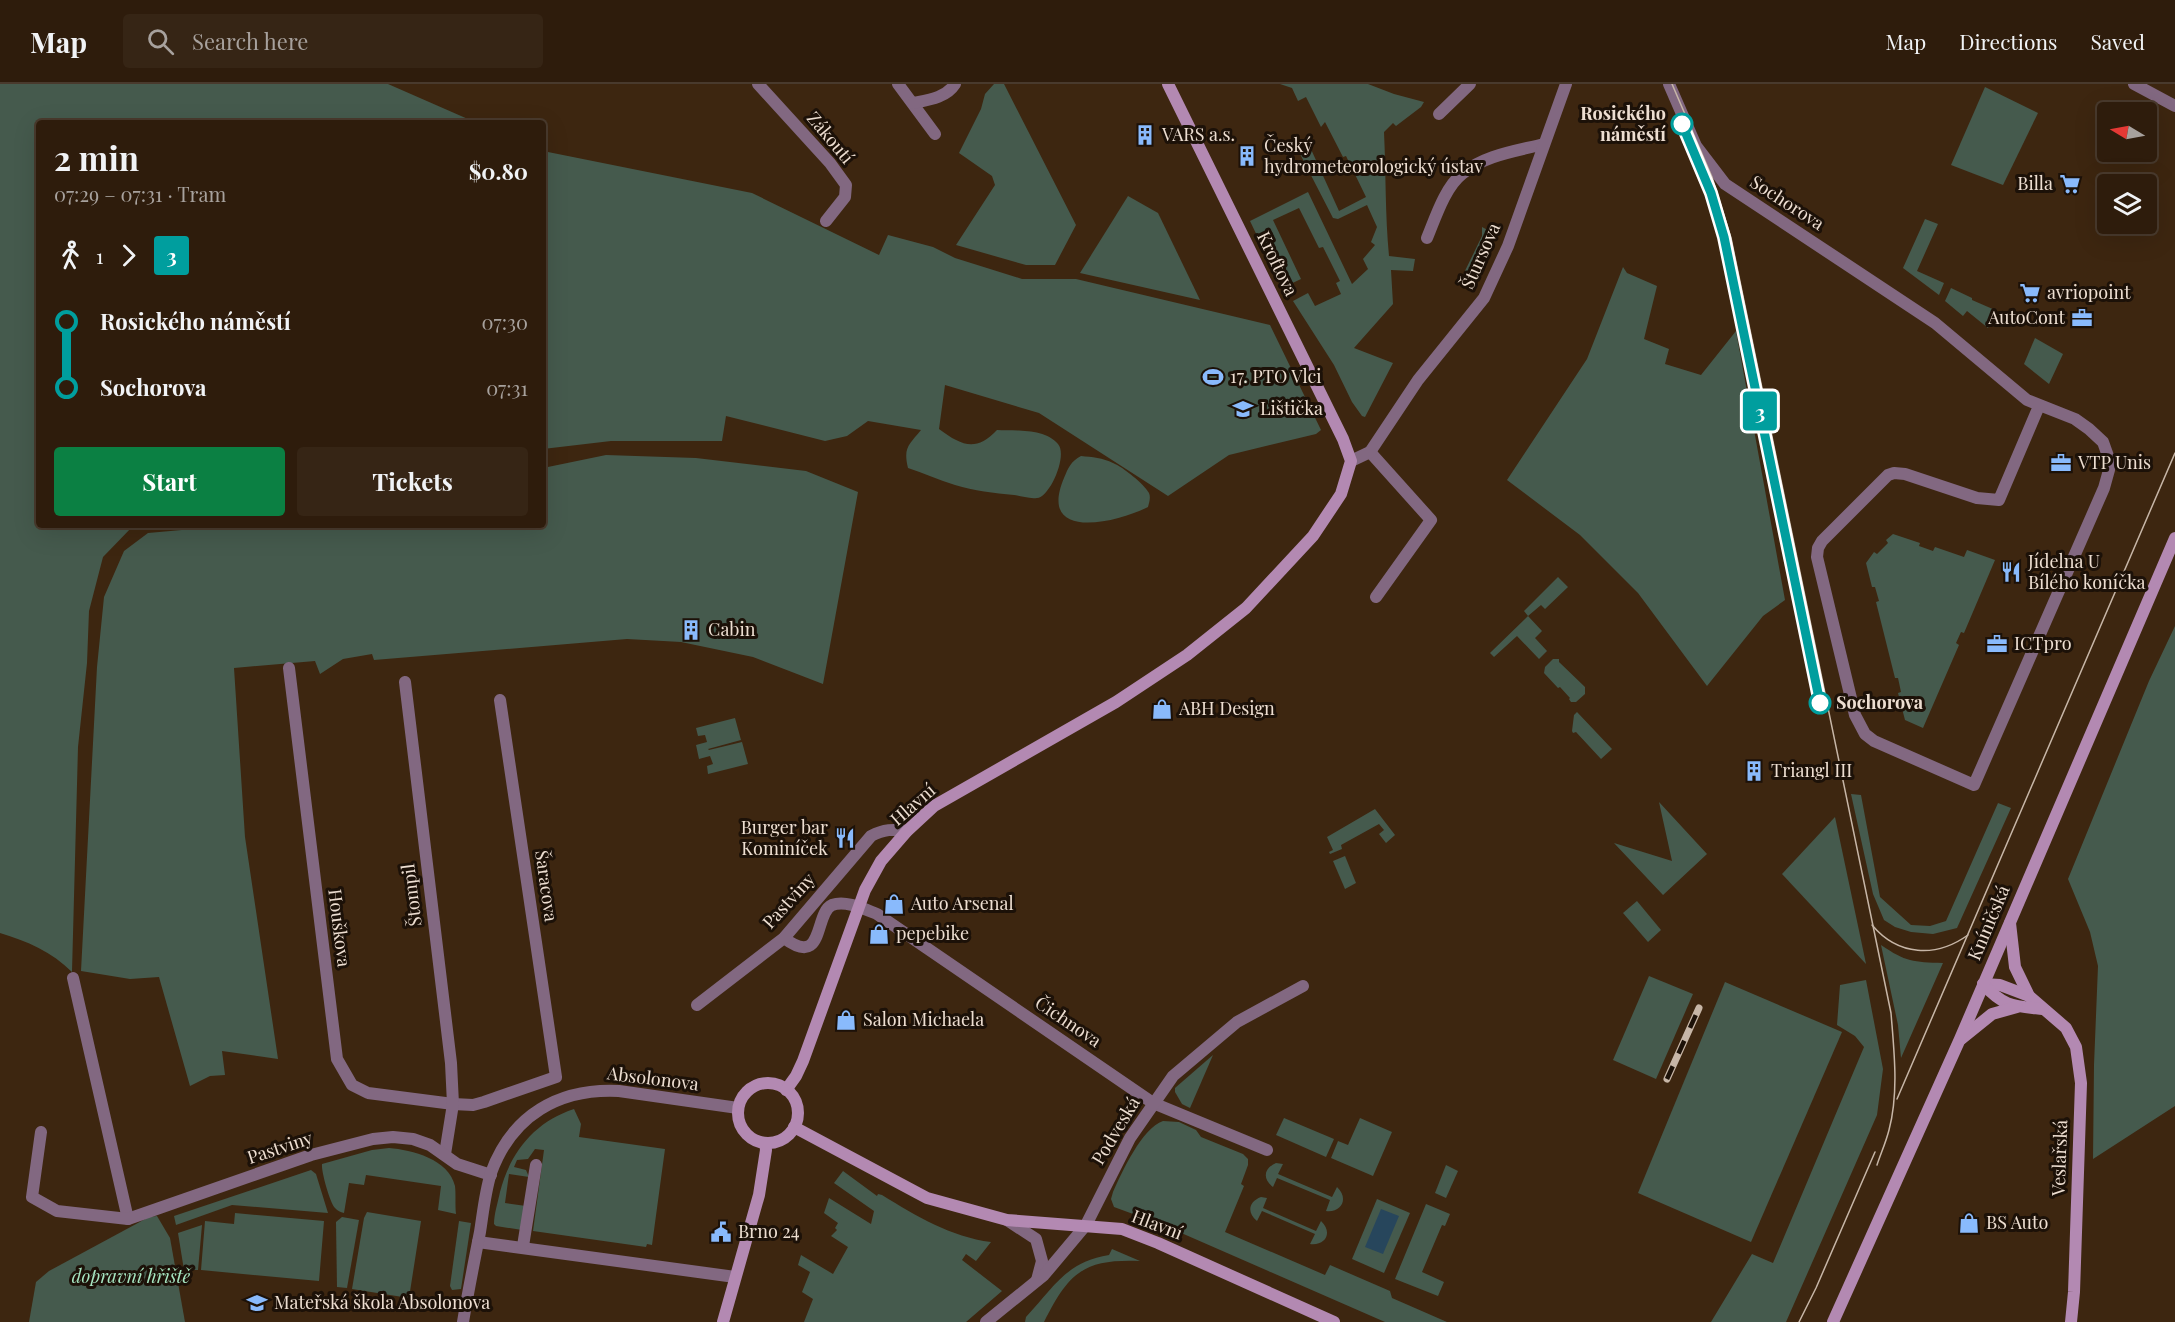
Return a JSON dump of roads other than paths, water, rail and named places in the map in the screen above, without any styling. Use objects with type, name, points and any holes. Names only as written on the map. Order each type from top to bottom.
[{"type":"street","name":"Zákoutí","points":[[758,84],[830,163],[846,186],[845,197],[826,220]]},
{"type":"street","points":[[898,84],[935,134]]},
{"type":"street","points":[[913,103],[932,99],[950,91],[955,84]]},
{"type":"street","name":"Kroftova","points":[[1168,84],[1343,439],[1351,461]]},
{"type":"street","points":[[1439,114],[1470,84]]},
{"type":"street","name":"Štursova","points":[[1370,452],[1418,380],[1484,298],[1508,246],[1566,84]]},
{"type":"street","name":"Sochorova","points":[[1669,84],[1696,146],[1725,184],[1935,323],[2026,400],[2075,419],[2103,442],[2108,456],[2109,470],[2104,488],[1974,785],[1882,746],[1865,734],[1855,715],[1822,577],[1818,548],[1822,541],[1888,475],[1894,473],[1905,474],[1977,498],[1999,500],[2039,406]]},
{"type":"street","points":[[2134,84],[2175,106]]},
{"type":"street","points":[[1427,238],[1443,200],[1461,174],[1484,160],[1544,144]]},
{"type":"street","points":[[1351,461],[1370,452],[1431,520],[1376,597]]},
{"type":"street","name":"Hlavní","points":[[786,1090],[803,1061],[857,906],[873,874],[907,831],[934,806],[1116,702],[1187,655],[1246,608],[1313,536],[1341,494],[1351,461]]},
{"type":"street","name":"Kníničská","points":[[1833,1322],[1960,1040],[2175,538]]},
{"type":"street","name":"Houškova","points":[[289,668],[337,1059],[352,1085],[368,1093],[453,1104]]},
{"type":"street","name":"Štompil","points":[[405,682],[451,1064],[453,1104]]},
{"type":"street","name":"Šaracova","points":[[453,1104],[472,1105],[484,1102],[556,1077],[500,700]]},
{"type":"street","name":"Pastviny","points":[[697,1005],[784,938],[869,838],[880,831],[894,829],[907,831]]},
{"type":"street","points":[[784,938],[794,945],[807,946],[814,942],[826,909],[833,905],[857,906]]},
{"type":"street","name":"Čichnova","points":[[857,906],[877,914],[1153,1102],[1267,1150]]},
{"type":"street","points":[[2010,919],[2015,967],[2029,996]]},
{"type":"street","points":[[73,978],[128,1219]]},
{"type":"street","points":[[1983,984],[1997,999],[2017,1007],[2043,1009]]},
{"type":"street","name":"Veslařská","points":[[1983,984],[2000,985],[2029,996],[2066,1028],[2076,1047],[2079,1064],[2071,1322]]},
{"type":"street","name":"Podveská","points":[[986,1322],[1036,1281],[1086,1225],[1130,1138],[1173,1076],[1237,1022],[1304,986]]},
{"type":"street","points":[[1960,1040],[1992,1014],[2017,1007]]},
{"type":"street","points":[[761,1083],[779,1085],[786,1090],[793,1097],[798,1118],[788,1135],[781,1140],[765,1143],[756,1140],[742,1129],[738,1120],[738,1108],[746,1092],[761,1083]]},
{"type":"street","name":"Absolonova","points":[[462,1322],[491,1175],[511,1135],[541,1108],[575,1094],[620,1090],[738,1108]]},
{"type":"street","points":[[445,1154],[453,1104]]},
{"type":"street","name":"Hlavní","points":[[794,1127],[927,1198],[1007,1220],[1122,1229],[1334,1322]]},
{"type":"street","name":"Pastviny","points":[[41,1132],[32,1197],[57,1211],[128,1219],[311,1155],[373,1139],[393,1137],[430,1145],[464,1167],[491,1175]]},
{"type":"street","points":[[723,1322],[759,1195],[765,1143]]},
{"type":"street","points":[[523,1246],[536,1165]]},
{"type":"street","points":[[1007,1220],[1036,1239],[1042,1261],[1036,1281]]},
{"type":"street","points":[[478,1242],[523,1246],[735,1277]]},
{"type":"water","points":[[1381,1209],[1399,1216],[1383,1254],[1365,1247]]},
{"type":"tram line","points":[[1672,84],[1712,177],[1731,238],[1891,1013],[1895,1072],[1894,1101],[1889,1130],[1877,1165]]},
{"type":"tram line","name":"3","points":[[1682,124],[1711,193],[1724,237],[1820,703]]},
{"type":"tram line","points":[[1897,1099],[2175,453]]},
{"type":"tram line","points":[[1872,925],[1893,943],[1918,950],[1943,948],[1968,935]]},
{"type":"tram line","points":[[1799,1322],[1875,1152]]},
{"type":"railway","points":[[1667,1079],[1699,1008]]},
{"type":"place","name":"Rosického náměstí","points":[[1682,124]]},
{"type":"place","name":"VARS a.s.","points":[[1145,135]]},
{"type":"place","name":"Český hydrometeorologický ústav","points":[[1247,156]]},
{"type":"place","name":"Billa","points":[[2070,184]]},
{"type":"place","name":"avriopoint","points":[[2030,293]]},
{"type":"place","name":"AutoCont","points":[[2082,318]]},
{"type":"place","name":"17. PTO Vlci","points":[[1213,377]]},
{"type":"place","name":"Lištička","points":[[1243,409]]},
{"type":"place","name":"VTP Unis","points":[[2061,463]]},
{"type":"place","name":"Jídelna U Bílého koníčka","points":[[2011,572]]},
{"type":"place","name":"Cabin","points":[[691,630]]},
{"type":"place","name":"ICTpro","points":[[1997,644]]},
{"type":"place","name":"Sochorova","points":[[1820,703]]},
{"type":"place","name":"ABH Design","points":[[1162,709]]},
{"type":"place","name":"Triangl III","points":[[1754,771]]},
{"type":"place","name":"Burger bar Kominíček","points":[[845,838]]},
{"type":"place","name":"Auto Arsenal","points":[[894,904]]},
{"type":"place","name":"pepebike","points":[[879,934]]},
{"type":"place","name":"Salon Michaela","points":[[846,1020]]},
{"type":"place","name":"BS Auto","points":[[1969,1223]]},
{"type":"place","name":"Brno 24","points":[[721,1232]]},
{"type":"place","name":"Mateřská škola Absolonova","points":[[257,1303]]},
{"type":"park label","name":"dopravní hřiště","points":[[131,1277]]}]
